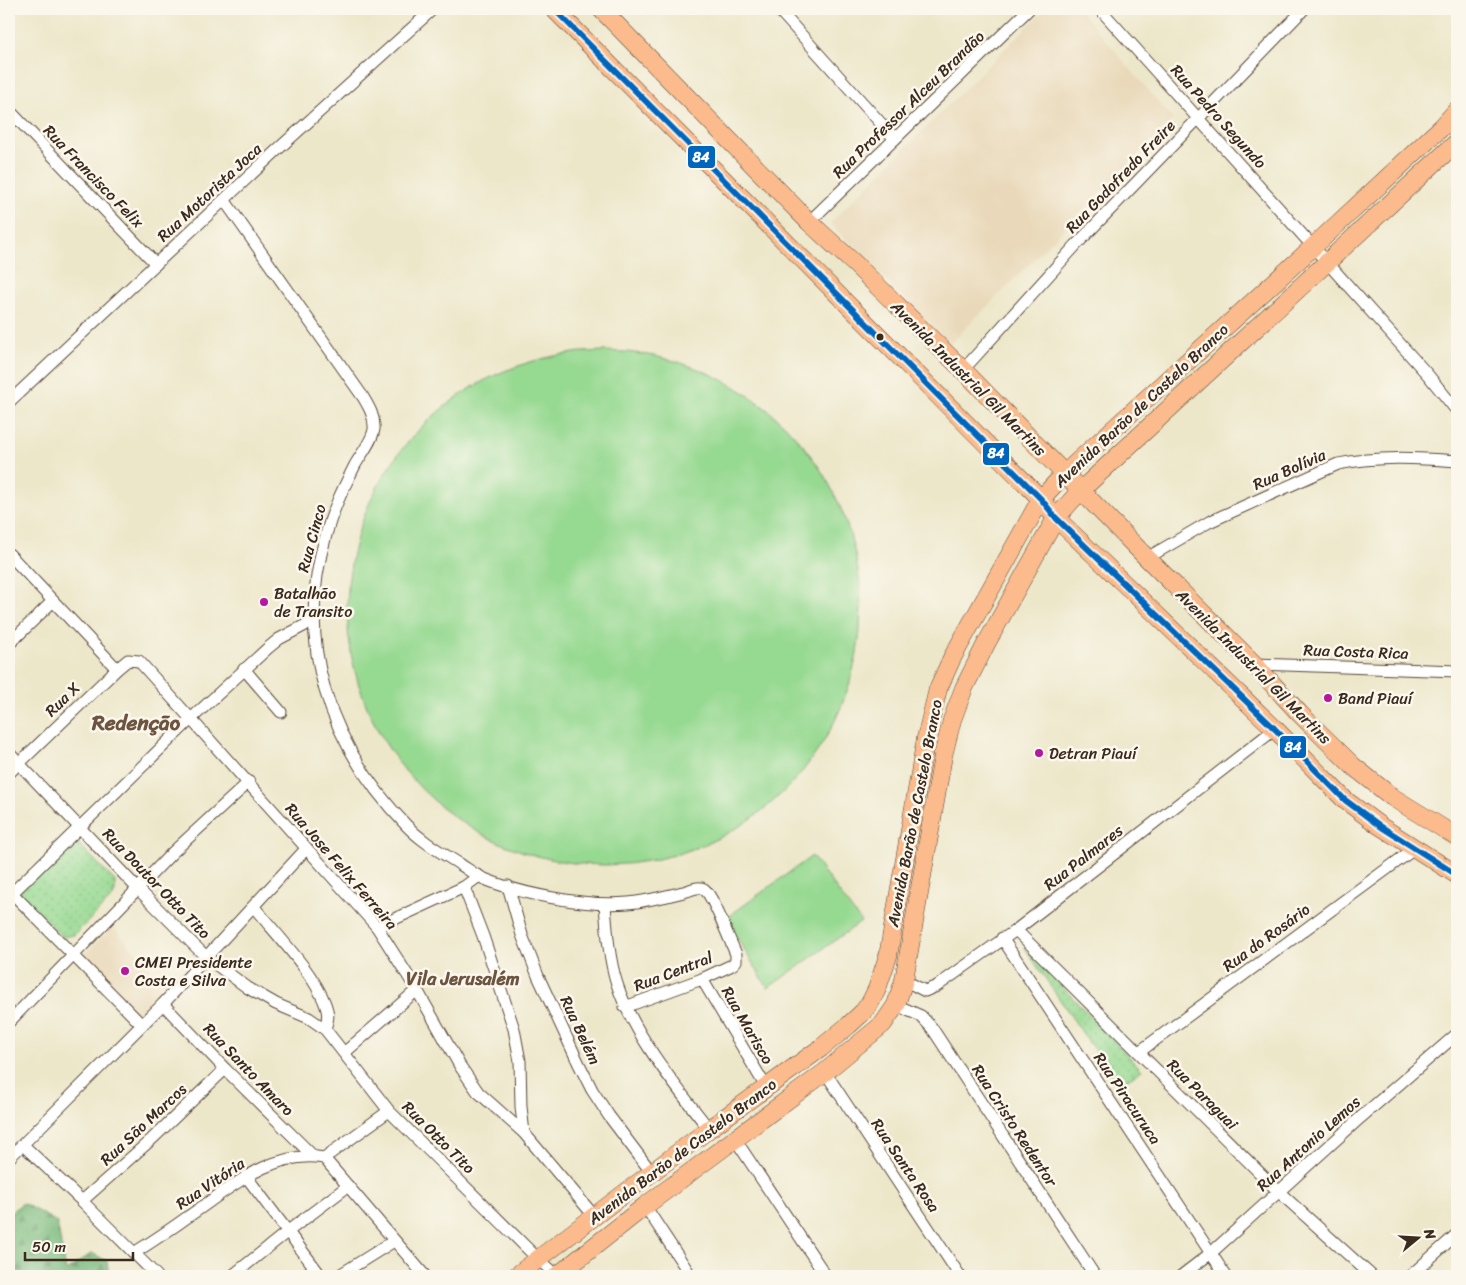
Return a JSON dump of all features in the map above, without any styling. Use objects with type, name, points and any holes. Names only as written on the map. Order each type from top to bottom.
[{"type":"main road","name":"Avenida Industrial Gil Martins","points":[[554,9],[1041,499],[1056,518],[1275,729],[1345,800],[1414,849],[1457,875]]},
{"type":"main road","name":"Avenida Industrial Gil Martins","points":[[601,9],[810,222],[863,271],[963,370],[1080,491],[1254,664],[1300,714],[1367,778],[1392,797],[1457,837]]},
{"type":"main road","name":"Avenida Barão de Castelo Branco","points":[[516,1276],[709,1129],[821,1048],[863,1012],[877,989],[888,956],[926,738],[938,689],[952,658],[1041,499],[1064,474],[1314,246],[1442,127],[1457,110]]},
{"type":"main road","name":"Avenida Barão de Castelo Branco","points":[[558,1276],[645,1206],[825,1072],[882,1024],[896,1005],[904,980],[943,756],[952,720],[964,688],[986,644],[1056,518],[1080,491],[1328,263],[1457,141]]},
{"type":"street","name":"Rua Motorista Joca","points":[[9,402],[276,151],[432,9]]},
{"type":"street","points":[[778,9],[895,139]]},
{"type":"street","name":"Rua Professor Alceu Brandão","points":[[810,222],[1029,9]]},
{"type":"street","name":"Rua Pedro Segundo","points":[[1100,9],[1314,246],[1428,375],[1457,411]]},
{"type":"street","name":"Rua Godofredo Freire","points":[[963,370],[1076,245],[1301,10]]},
{"type":"street","name":"Rua Francisco Felix","points":[[9,110],[156,264]]},
{"type":"street","points":[[1442,127],[1457,141]]},
{"type":"street","name":"Rua Cinco","points":[[225,201],[363,397],[371,410],[373,418],[373,433],[346,483],[326,534],[314,594],[313,621],[317,653],[330,710],[340,732],[365,774],[394,812],[419,838],[479,876]]},
{"type":"street","name":"Rua Bolívia","points":[[1147,558],[1209,522],[1338,464],[1358,460],[1397,458],[1457,461]]},
{"type":"street","points":[[9,554],[117,669]]},
{"type":"street","points":[[9,644],[53,601]]},
{"type":"street","points":[[142,1026],[73,954],[10,894],[244,669],[279,639],[313,621]]},
{"type":"street","name":"Rua X","points":[[9,773],[117,669],[130,660],[137,660],[142,663]]},
{"type":"street","name":"Rua Jose Felix Ferreira","points":[[142,663],[377,927],[417,990],[460,1066],[478,1092],[524,1133],[595,1217]]},
{"type":"street","name":"Rua Costa Rica","points":[[1254,664],[1457,671]]},
{"type":"street","points":[[244,669],[281,712]]},
{"type":"street","name":"Rua Palmares","points":[[904,980],[923,990],[937,986],[1002,938],[1016,930],[1275,729]]},
{"type":"street","name":"Rua Doutor Otto Tito","points":[[9,753],[137,888],[206,957],[248,988],[276,1004],[309,1018],[325,1029]]},
{"type":"street","points":[[9,1022],[173,852],[249,782]]},
{"type":"street","points":[[9,1158],[142,1026],[306,849]]},
{"type":"street","name":"Rua do Rosário","points":[[1139,1052],[1414,849]]},
{"type":"street","points":[[377,927],[464,887],[479,876],[541,895],[605,905],[612,964],[625,1007],[659,1062],[709,1129]]},
{"type":"street","name":"Rua Belém","points":[[508,886],[528,952],[592,1090],[652,1173]]},
{"type":"street","points":[[464,887],[483,936],[514,1030],[520,1061],[521,1107],[524,1133]]},
{"type":"street","name":"Rua Central","points":[[605,905],[658,899],[694,889],[704,889],[712,900],[737,958],[732,965],[702,979],[625,1007]]},
{"type":"street","points":[[254,907],[314,981],[328,1011],[325,1029]]},
{"type":"street","name":"Rua Paraguai","points":[[1016,930],[1279,1192],[1372,1276]]},
{"type":"street","name":"Rua Piracuruca","points":[[1002,938],[1226,1276]]},
{"type":"street","name":"Rua Marisco","points":[[702,979],[766,1087]]},
{"type":"street","points":[[344,1053],[417,990]]},
{"type":"street","name":"Rua Santo Amaro","points":[[163,1004],[312,1156]]},
{"type":"street","name":"Rua Cristo Redentor","points":[[896,1005],[921,1016],[932,1028],[1095,1276]]},
{"type":"street","name":"Rua Otto Tito","points":[[325,1029],[389,1111],[539,1260],[558,1276]]},
{"type":"street","name":"Rua Antonio Lemos","points":[[1181,1276],[1211,1253],[1360,1118],[1457,1034]]},
{"type":"street","name":"Rua São Marcos","points":[[82,1201],[152,1139],[225,1069]]},
{"type":"street","name":"Rua Santa Rosa","points":[[825,1072],[960,1276]]},
{"type":"street","points":[[389,1111],[324,1158],[425,1276]]},
{"type":"street","points":[[736,1139],[826,1276]]},
{"type":"street","points":[[23,1145],[157,1276]]},
{"type":"street","name":"Rua Vitória","points":[[134,1253],[246,1176],[283,1161],[312,1156],[324,1158]]},
{"type":"street","points":[[246,1176],[317,1272],[304,1276]]},
{"type":"street","points":[[232,1276],[348,1186]]},
{"type":"street","points":[[645,1206],[691,1276]]},
{"type":"street","points":[[1410,1276],[1457,1234]]},
{"type":"street","points":[[338,1276],[394,1241]]},
{"type":"shaded area","points":[[1045,9],[1079,9],[1173,119],[950,344],[830,223]]},
{"type":"shaded area","name":"CMEI Presidente Costa e Silva","points":[[113,927],[167,986],[137,1014],[83,955]]},
{"type":"green space","points":[[604,351],[654,356],[702,371],[747,395],[785,427],[817,465],[841,510],[856,558],[861,608],[856,658],[841,706],[817,751],[785,789],[747,821],[702,845],[654,860],[604,865],[554,860],[506,845],[461,821],[423,789],[391,751],[367,706],[352,658],[347,608],[352,558],[367,510],[391,465],[423,427],[461,395],[506,371],[554,356]]},
{"type":"green space","points":[[74,839],[115,881],[115,891],[113,897],[74,935],[62,937],[19,893]]},
{"type":"green space","points":[[812,856],[861,922],[768,988],[725,919]]},
{"type":"green space","points":[[1024,947],[1142,1070],[1118,1085]]},
{"type":"green space","points":[[23,1203],[57,1222],[66,1271],[92,1253],[107,1261],[109,1276],[9,1276],[9,1213]]},
{"type":"waterway","points":[[9,1272],[14,1276]]},
{"type":"transit line","name":"84","points":[[554,9],[1041,499],[1056,518],[1275,729],[1345,800],[1380,826],[1457,875]]},
{"type":"place","name":"Batalhão de Transito","points":[[264,602]]},
{"type":"place","name":"Band Piauí","points":[[1328,698]]},
{"type":"place","name":"Detran Piauí","points":[[1039,753]]},
{"type":"place","name":"CMEI Presidente Costa e Silva","points":[[125,971]]},
{"type":"district","name":"Redenção","points":[[136,723]]},
{"type":"district","name":"Vila Jerusalém","points":[[463,979]]}]
